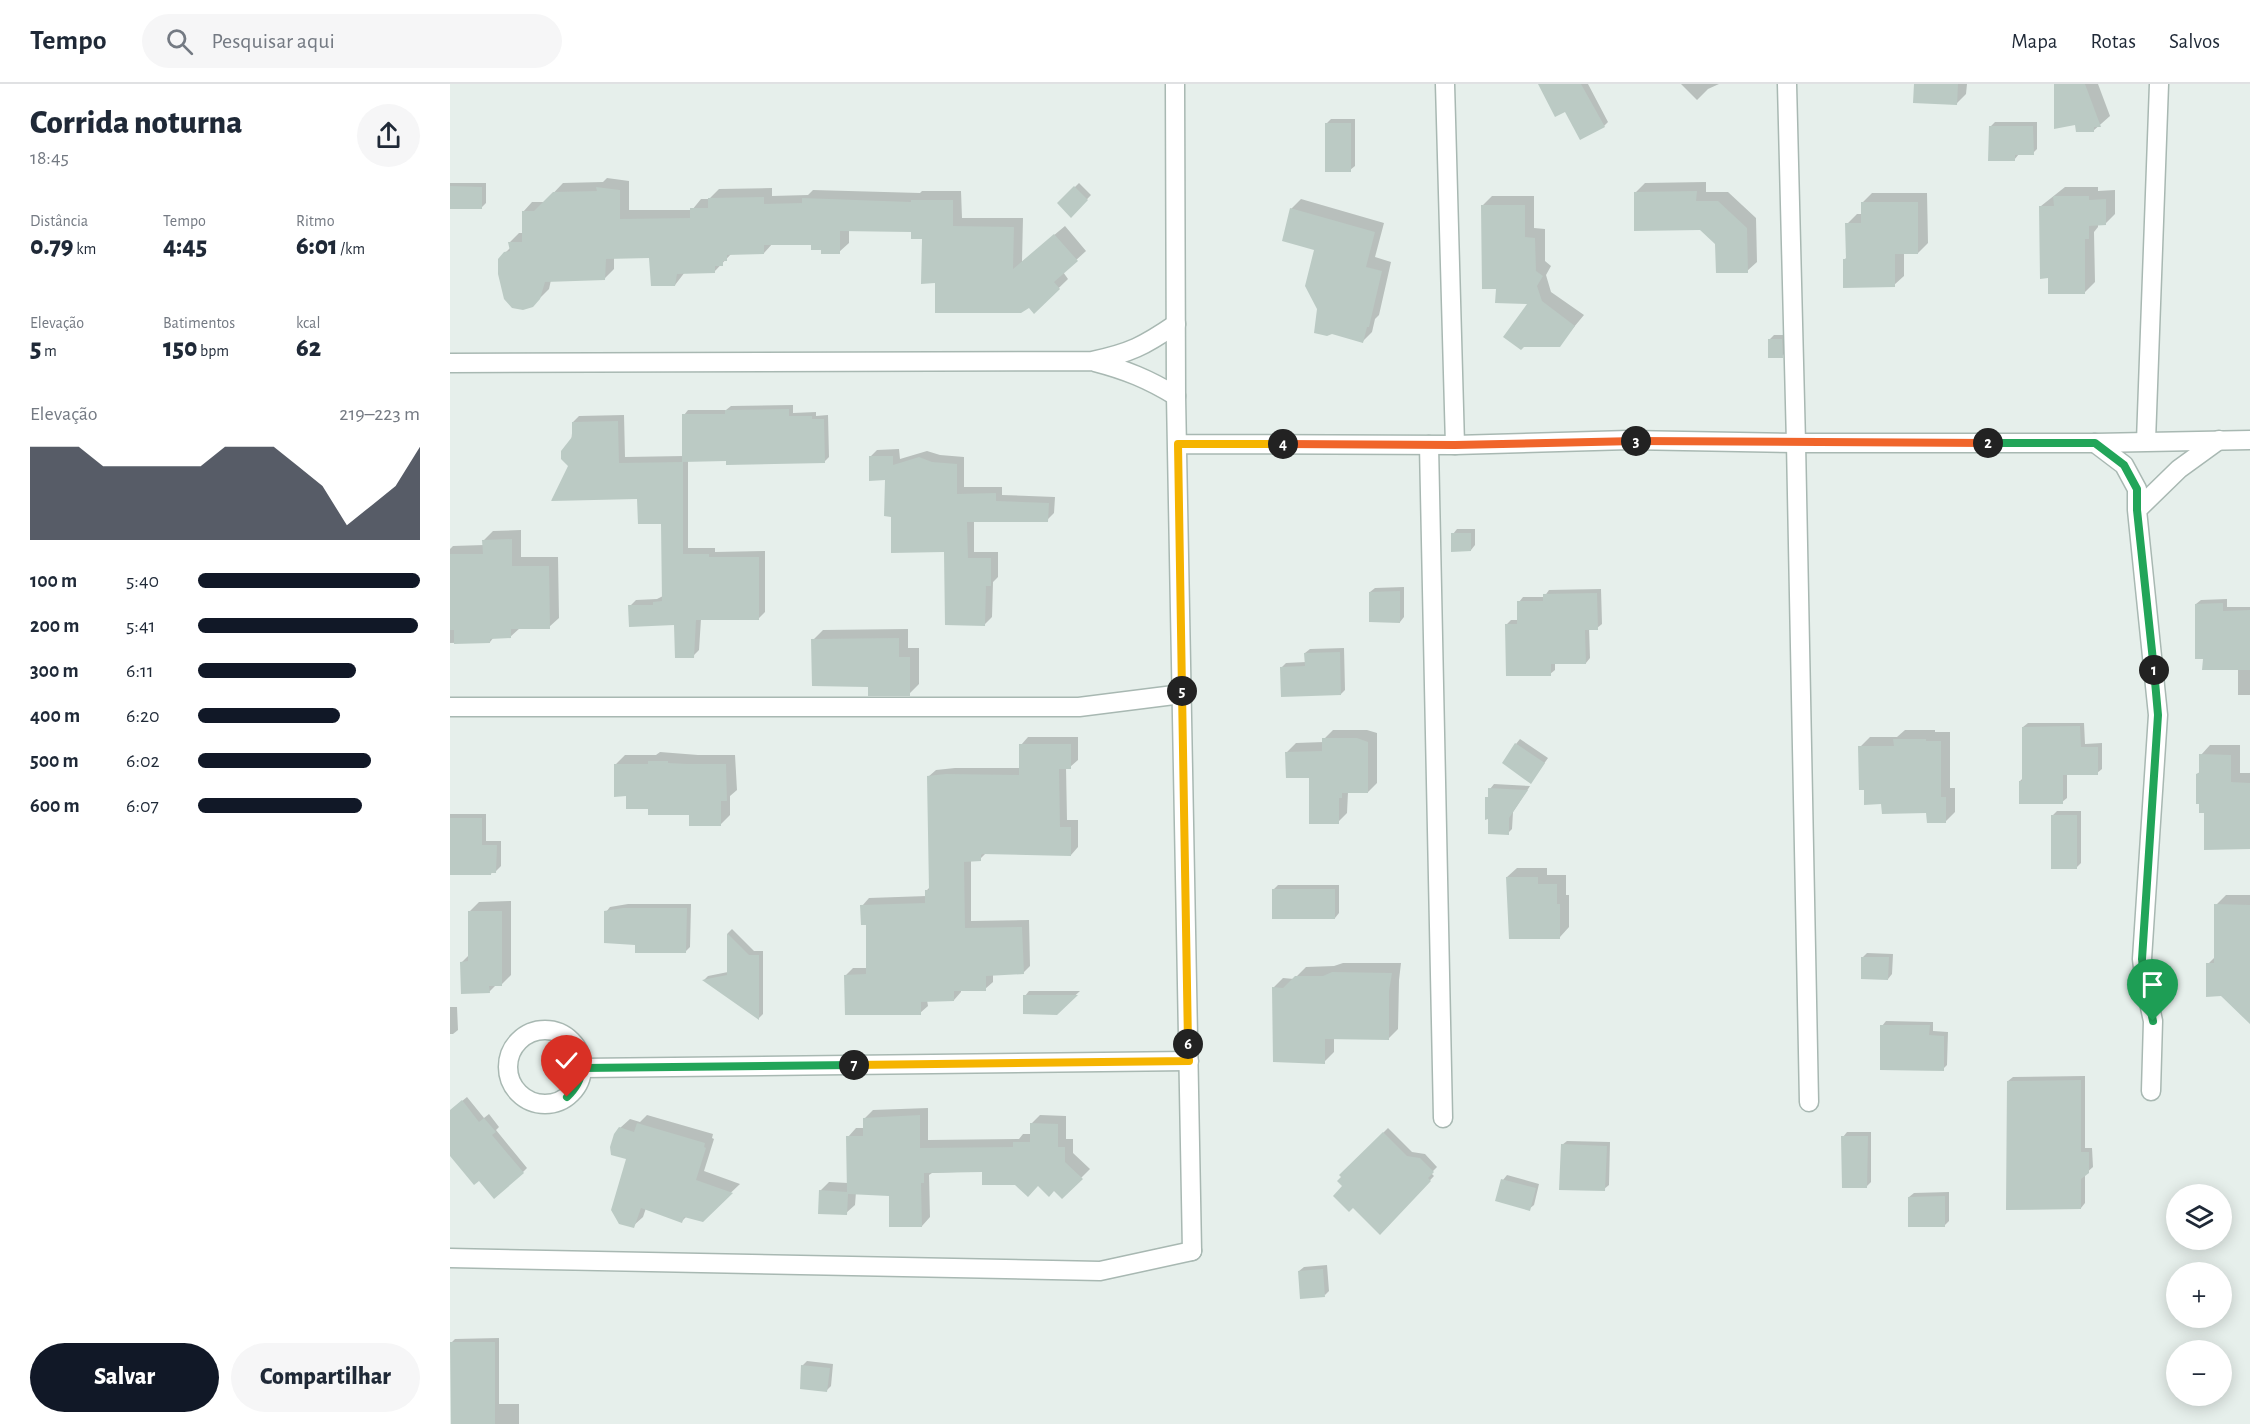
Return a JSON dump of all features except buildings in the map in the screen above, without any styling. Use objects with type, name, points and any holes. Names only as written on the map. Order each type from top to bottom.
[{"type":"street","points":[[450,1257],[1100,1271],[1192,1251],[1176,396],[1175,84]]},
{"type":"street","points":[[1445,84],[1455,445]]},
{"type":"street","points":[[1787,84],[1809,1102]]},
{"type":"street","points":[[2146,441],[2158,84]]},
{"type":"street","points":[[450,363],[1092,361],[1125,354],[1150,342],[1176,324]]},
{"type":"street","points":[[1092,361],[1129,371],[1154,382],[1176,396]]},
{"type":"street","points":[[1178,444],[1455,445],[1629,440],[1796,443],[2095,443],[2250,440]]},
{"type":"street","points":[[2137,510],[2179,469],[2219,440]]},
{"type":"street","points":[[2095,443],[2124,465],[2137,489],[2137,510],[2158,715],[2142,959],[2153,1021],[2151,1091]]},
{"type":"street","points":[[1429,445],[1443,1118]]},
{"type":"street","points":[[450,707],[1079,707],[1182,694]]},
{"type":"street","points":[[546,1029],[558,1031],[568,1037],[581,1056],[583,1068],[575,1089],[567,1097],[544,1104],[533,1102],[514,1088],[508,1066],[515,1044],[534,1031],[546,1029]]},
{"type":"street","points":[[583,1068],[1189,1061]]},
{"type":"route","points":[[567,1097],[575,1089],[583,1068],[1189,1061],[1178,444],[1455,445],[1629,440],[1796,443],[2095,443],[2124,465],[2137,489],[2137,510],[2158,715],[2142,959],[2153,1021]]}]
